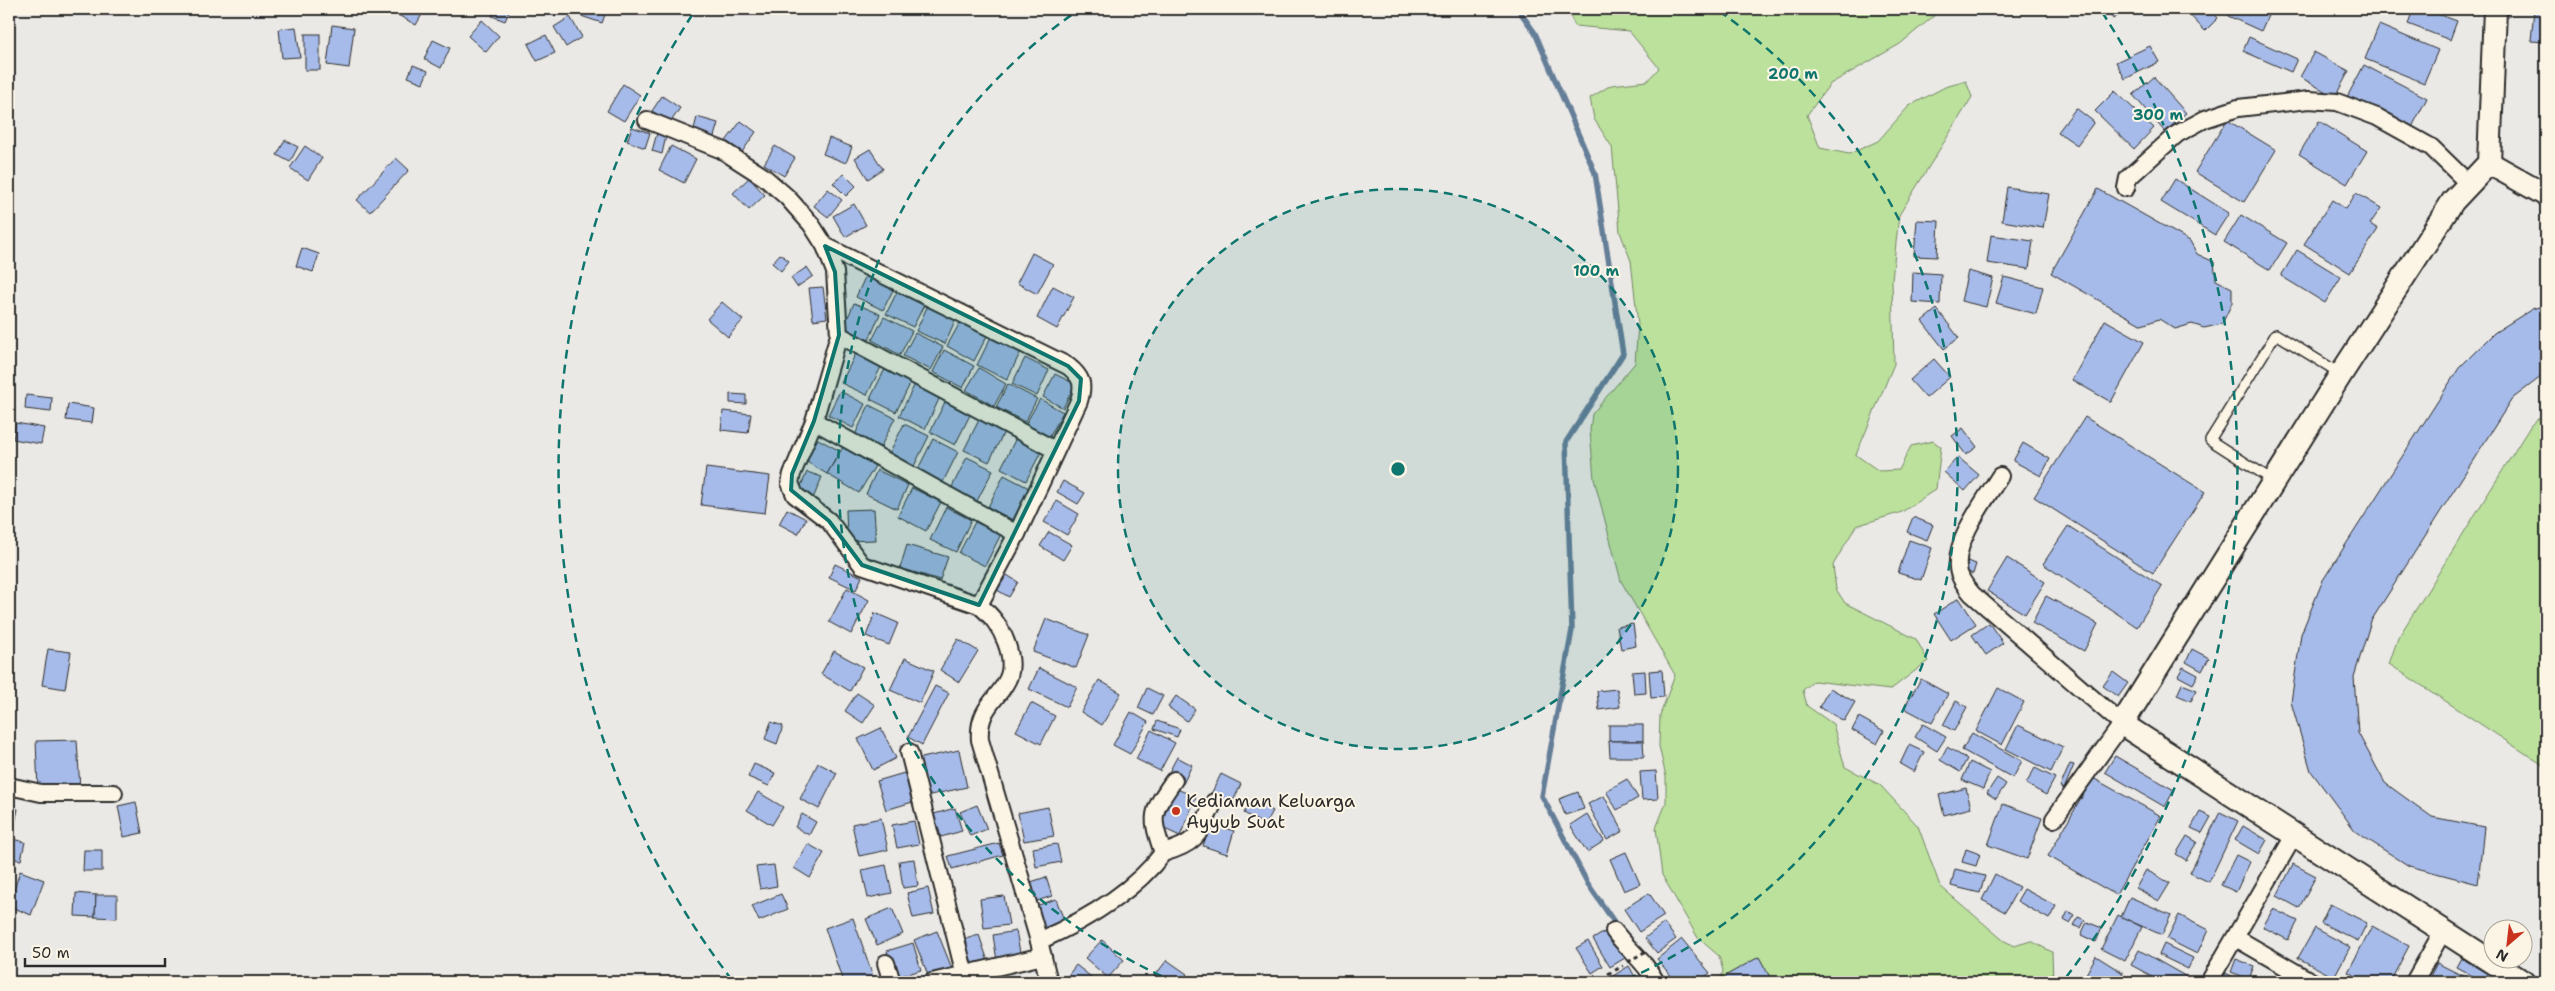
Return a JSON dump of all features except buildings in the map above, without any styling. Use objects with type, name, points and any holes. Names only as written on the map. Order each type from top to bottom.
[{"type":"street","points":[[2054,819],[2122,724],[2341,374],[2453,201],[2489,163],[2495,9]]},
{"type":"street","points":[[2126,188],[2128,178],[2177,134],[2205,119],[2238,108],[2309,100],[2337,102],[2378,117],[2431,147],[2468,183]]},
{"type":"street","points":[[647,120],[722,150],[742,161],[787,197],[811,224],[825,246],[835,272],[839,335],[814,421],[790,483],[795,495],[829,521],[862,565],[979,605],[993,616],[1002,632],[1012,658],[1010,676],[982,718],[979,730],[980,740],[1041,948],[1049,982]]},
{"type":"street","points":[[2489,163],[2546,194]]},
{"type":"street","points":[[825,246],[1068,366],[1078,374],[1083,385],[1082,392],[1017,534],[979,605]]},
{"type":"street","points":[[839,335],[1055,450]]},
{"type":"street","points":[[814,421],[1017,534]]},
{"type":"street","points":[[2000,476],[1962,540],[1957,566],[1960,576],[1972,594],[2122,724],[2523,982]]},
{"type":"street","points":[[909,752],[965,975]]},
{"type":"street","points":[[1163,853],[1153,818],[1159,802],[1174,780]]},
{"type":"street","points":[[9,786],[41,793],[114,793]]},
{"type":"street","points":[[932,982],[965,975],[1041,948],[1135,883],[1163,853],[1184,847],[1197,836],[1214,802]]},
{"type":"street","points":[[2209,982],[2295,834]]},
{"type":"street","points":[[1614,931],[1624,945],[1643,961],[1656,982]]},
{"type":"street","points":[[2414,982],[2443,931]]},
{"type":"street","points":[[2236,938],[2312,982]]},
{"type":"street","points":[[886,963],[892,982]]},
{"type":"lane","points":[[2274,481],[2210,440],[2276,334],[2341,374]]},
{"type":"path","points":[[1608,974],[1646,951]]},
{"type":"highlighted area","points":[[825,246],[1068,366],[1081,379],[1079,401],[979,605],[862,565],[829,521],[791,490],[792,474],[814,421],[839,335],[835,272]]},
{"type":"green space","points":[[1567,9],[1946,9],[1941,10],[1900,44],[1830,84],[1807,115],[1820,148],[1849,154],[1878,141],[1909,106],[1945,87],[1966,81],[1972,97],[1899,215],[1892,280],[1894,364],[1856,455],[1879,471],[1899,470],[1911,446],[1933,441],[1941,447],[1936,489],[1902,512],[1856,526],[1833,565],[1836,589],[1845,603],[1916,639],[1928,661],[1890,690],[1814,681],[1803,690],[1807,706],[1833,724],[1845,767],[1880,785],[1918,826],[1940,886],[2003,940],[2014,946],[2031,941],[2052,952],[2053,982],[1720,982],[1723,971],[1719,956],[1698,938],[1662,875],[1656,828],[1666,803],[1666,777],[1659,746],[1660,715],[1675,675],[1621,581],[1594,479],[1590,430],[1592,414],[1635,363],[1638,325],[1631,261],[1620,232],[1612,147],[1594,119],[1590,98],[1611,85],[1647,81],[1659,68],[1629,31],[1575,26]]},
{"type":"green space","points":[[2546,412],[2546,767],[2389,664],[2398,638],[2531,425]]},
{"type":"waterway","points":[[1518,9],[1535,33],[1595,173],[1623,354],[1566,442],[1572,630],[1542,796],[1588,884],[1619,929]]},
{"type":"place","name":"Kediaman Keluarga Ayyub Suat","points":[[1176,811]]}]
